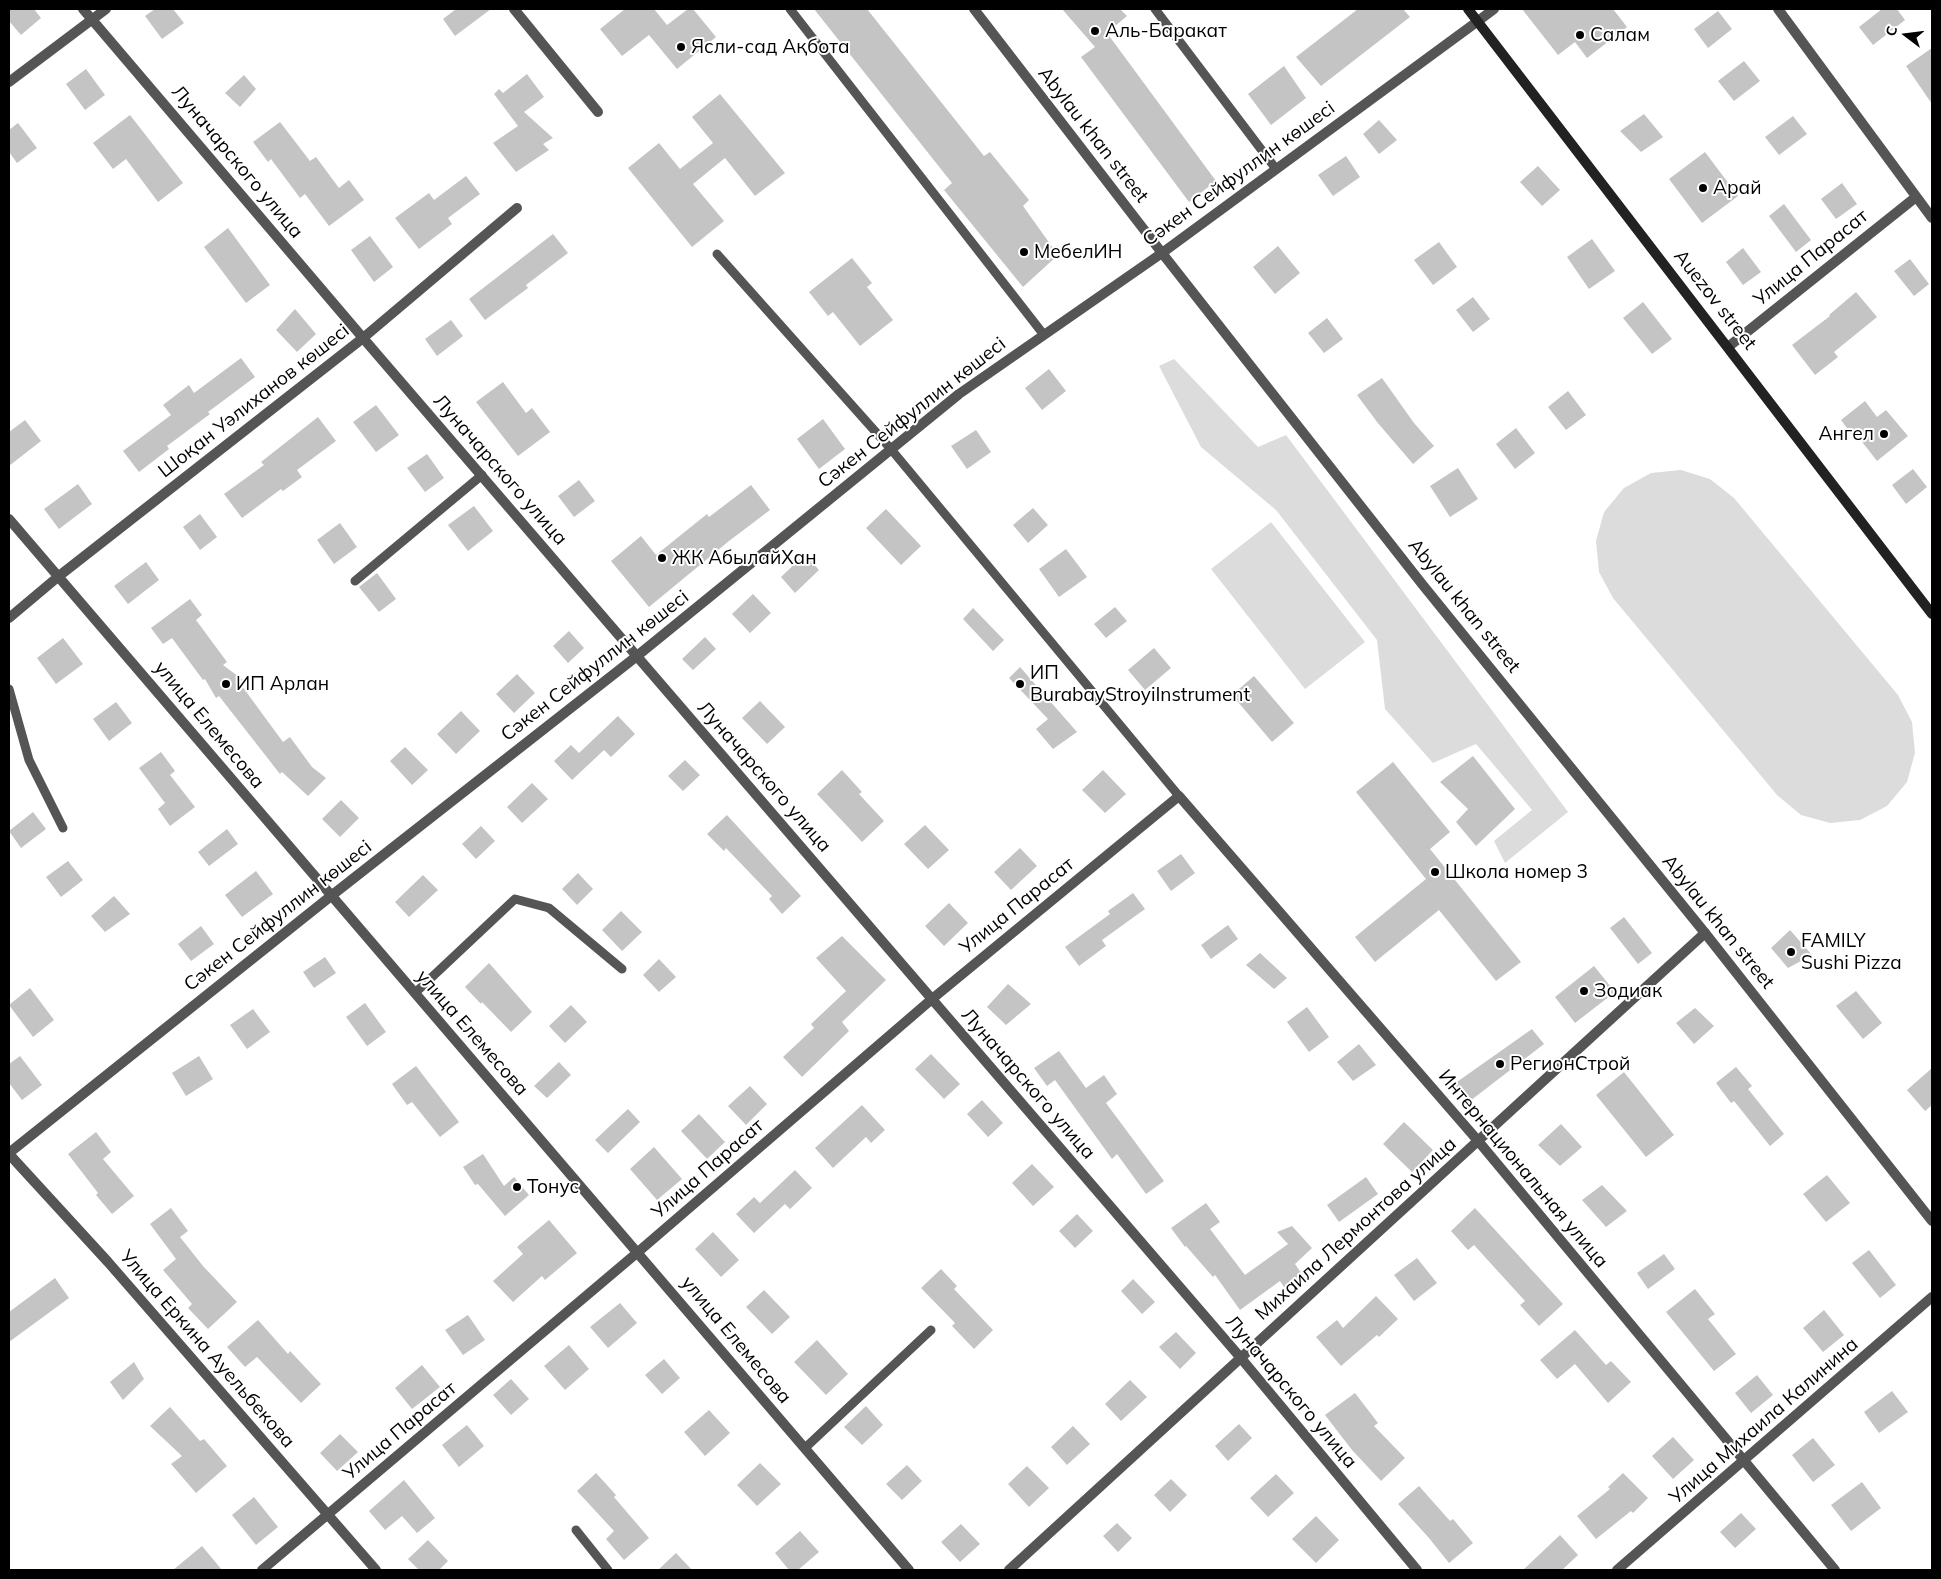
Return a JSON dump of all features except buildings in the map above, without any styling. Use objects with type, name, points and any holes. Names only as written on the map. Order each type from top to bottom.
[{"type":"main road","name":"Auezov street","points":[[1468,9],[1932,614]]},
{"type":"street","name":"Луначарского улица","points":[[83,9],[363,338],[1240,1357],[1416,1570]]},
{"type":"street","points":[[9,82],[106,9]]},
{"type":"street","points":[[514,9],[598,112]]},
{"type":"street","name":"Abylau khan street","points":[[974,9],[1162,253],[1422,584],[1705,933],[1932,1221]]},
{"type":"street","name":"Сәкен Сейфуллин көшесі","points":[[9,1154],[331,896],[637,656],[890,448],[959,394],[1162,253],[1494,9]]},
{"type":"street","points":[[1778,9],[1932,218]]},
{"type":"street","name":"Улица Парасат","points":[[1728,347],[1916,197]]},
{"type":"street","name":"Шоқан Уәлиханов көшесі","points":[[9,618],[59,576],[363,338],[517,208]]},
{"type":"street","name":"улица Елемесова","points":[[9,519],[909,1570]]},
{"type":"street","name":"Улица Парасат","points":[[262,1570],[638,1252],[932,998],[1179,796]]},
{"type":"street","name":"Интернациональная улица","points":[[1179,796],[1479,1142],[1834,1570]]},
{"type":"street","name":"Михаила Лермонтова улица","points":[[1008,1570],[1240,1357],[1479,1142],[1705,933]]},
{"type":"street","name":"Улица Еркина Ауельбекова","points":[[9,1154],[108,1262],[376,1570]]},
{"type":"street","name":"Улица Михаила Калинина","points":[[1617,1570],[1744,1462],[1932,1297]]},
{"type":"lane","points":[[790,9],[1044,335]]},
{"type":"lane","points":[[1155,9],[1276,169]]},
{"type":"lane","points":[[717,254],[890,448],[1179,796]]},
{"type":"lane","points":[[355,581],[482,475]]},
{"type":"lane","points":[[9,690],[29,760],[63,828]]},
{"type":"lane","points":[[414,993],[516,899],[549,908],[622,969]]},
{"type":"lane","points":[[805,1448],[931,1330]]},
{"type":"lane","points":[[576,1530],[608,1570]]},
{"type":"shaded area","points":[[1174,359],[1258,447],[1286,435],[1568,812],[1505,863],[1494,841],[1532,810],[1476,744],[1433,763],[1385,709],[1377,640],[1276,510],[1201,447],[1159,366]]},
{"type":"shaded area","points":[[1681,470],[1710,479],[1734,498],[1898,695],[1912,722],[1915,753],[1907,782],[1887,806],[1860,820],[1830,823],[1801,815],[1777,795],[1613,598],[1599,572],[1596,541],[1604,512],[1624,488],[1651,473]]},
{"type":"shaded area","points":[[1271,522],[1365,642],[1305,689],[1211,569]]},
{"type":"place","name":"Аль-Баракат","points":[[1095,31]]},
{"type":"place","name":"Салам","points":[[1580,35]]},
{"type":"place","name":"Ясли-сад Ақбота","points":[[681,47]]},
{"type":"place","name":"Арай","points":[[1703,188]]},
{"type":"place","name":"МебелИН","points":[[1024,252]]},
{"type":"place","name":"Ангел","points":[[1884,434]]},
{"type":"place","name":"ЖК АбылайХан","points":[[662,558]]},
{"type":"place","name":"ИП Арлан","points":[[226,684]]},
{"type":"place","name":"ИП BurabayStroyiInstrument","points":[[1020,684]]},
{"type":"place","name":"Школа номер 3","points":[[1435,872]]},
{"type":"place","name":"FAMILY Sushi Pizza","points":[[1791,952]]},
{"type":"place","name":"Зодиак","points":[[1584,991]]},
{"type":"place","name":"РегионСтрой","points":[[1500,1064]]},
{"type":"place","name":"Тонус","points":[[517,1187]]}]
